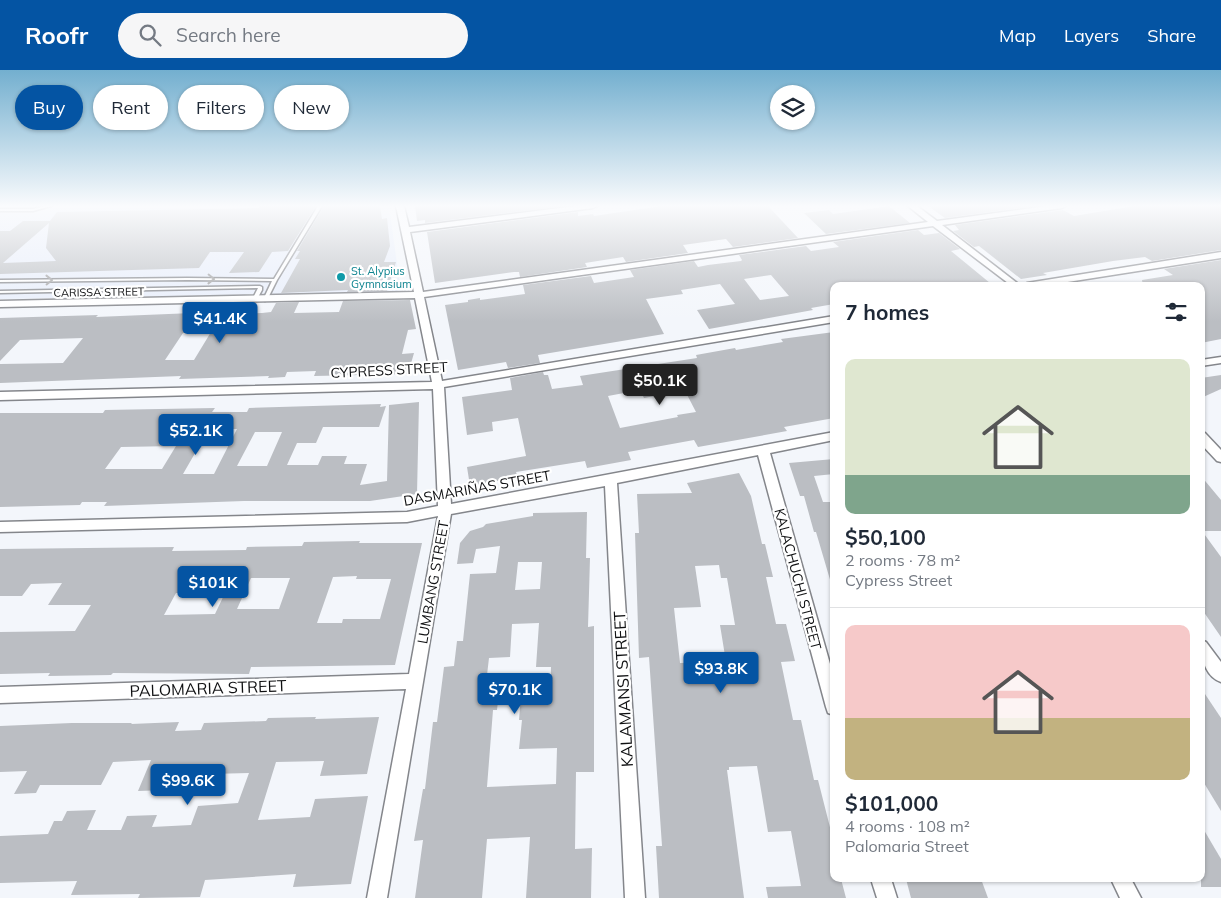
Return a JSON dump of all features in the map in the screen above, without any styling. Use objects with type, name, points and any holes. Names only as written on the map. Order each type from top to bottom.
[{"type":"street","name":"LUMBANG STREET","points":[[377,898],[445,511],[438,384],[407,245]]},
{"type":"street","name":"CARISSA STREET","points":[[0,304],[265,300],[418,295],[779,245]]},
{"type":"street","points":[[963,245],[1012,282]]},
{"type":"street","points":[[1052,282],[1221,255]]},
{"type":"street","name":"CYPRESS STREET","points":[[0,396],[438,384],[830,320]]},
{"type":"street","points":[[1205,362],[1221,360]]},
{"type":"street","name":"DASMARIÑAS STREET","points":[[0,527],[407,516],[445,511],[611,480],[830,437]]},
{"type":"street","points":[[1205,440],[1221,458]]},
{"type":"street","name":"KALACHUCHI STREET","points":[[762,450],[830,693]]},
{"type":"street","name":"KALAMANSI STREET","points":[[611,480],[635,898]]},
{"type":"street","points":[[1205,652],[1221,675]]},
{"type":"street","name":"PALOMARIA STREET","points":[[0,695],[416,680]]},
{"type":"street","points":[[882,882],[887,898]]},
{"type":"street","points":[[1123,882],[1131,898]]},
{"type":"lane","points":[[265,300],[297,245]]},
{"type":"lane","points":[[0,281],[275,280]]},
{"type":"lane","points":[[1,293],[260,287],[254,300]]},
{"type":"shaded area","points":[[0,245],[394,245],[401,292],[0,299]]},
{"type":"building","points":[[0,245],[24,245],[3,263],[56,261],[46,248],[46,245],[292,245],[288,251],[272,252],[259,272],[229,273],[244,252],[210,252],[199,268],[0,274]]},
{"type":"building","name":"St. Alypius Gymnasium","points":[[301,245],[390,245],[384,262],[396,262],[387,291],[347,292],[348,290],[281,293],[300,259],[295,259],[300,251],[297,251]]},
{"type":"building","points":[[429,245],[686,245],[683,245],[688,253],[626,262],[623,257],[585,263],[587,267],[520,277],[519,272],[514,272],[435,283]]},
{"type":"building","points":[[731,245],[750,245],[733,247]]},
{"type":"building","points":[[836,245],[954,245],[960,249],[951,251],[989,282],[830,282],[830,305],[811,308],[813,310],[709,329],[697,310],[735,304],[720,284],[681,290],[683,294],[646,299],[664,334],[538,355],[540,363],[508,368],[506,362],[458,370],[445,305],[468,302],[468,300],[480,298],[480,300],[525,294],[523,285],[591,276],[594,283],[634,277],[630,270],[694,261],[698,267],[741,261],[739,255],[806,246],[811,251],[839,247]],"holes":[[[771,275],[789,296],[760,300],[744,279]]]},
{"type":"building","points":[[971,245],[1221,245],[1221,250],[1152,261],[1145,257],[1113,261],[1043,273],[1047,275],[1021,279],[979,246],[974,247]]},
{"type":"building","points":[[1221,260],[1221,339],[1205,342],[1205,282],[1142,282],[1142,280],[1173,275],[1164,269]]},
{"type":"building","points":[[410,300],[416,329],[408,330],[402,354],[414,353],[408,374],[314,376],[316,371],[287,372],[285,377],[268,378],[269,376],[179,379],[181,376],[0,383],[0,364],[63,363],[83,338],[20,340],[0,361],[0,318],[98,315],[96,317],[217,312],[215,314],[262,313],[271,312],[276,303],[299,302],[294,313],[339,312],[343,301]],"holes":[[[211,332],[194,360],[165,360],[183,333]]]},
{"type":"building","points":[[830,333],[830,419],[784,427],[787,431],[698,447],[694,440],[628,452],[631,460],[587,468],[585,461],[516,472],[518,477],[470,486],[467,467],[526,456],[518,418],[492,422],[493,431],[467,435],[462,397],[512,390],[510,378],[543,372],[544,375],[548,375],[552,389],[583,385],[580,376],[697,358],[696,355],[735,348],[736,350],[783,342],[781,339]],"holes":[[[683,387],[696,412],[677,415],[678,417],[620,428],[608,396],[640,390],[644,398],[660,395],[658,392]]]},
{"type":"building","points":[[1221,375],[1221,389],[1205,396],[1205,377]]},
{"type":"building","points":[[419,402],[417,494],[370,501],[244,501],[104,506],[107,502],[82,502],[80,505],[0,507],[0,413],[103,413],[105,410],[215,408],[212,412],[247,412],[249,408],[381,404],[380,407],[386,406],[379,427],[323,427],[316,443],[297,443],[287,465],[318,465],[322,456],[347,456],[344,464],[367,464],[360,485],[387,481],[389,405]],"holes":[[[209,429],[237,429],[214,474],[183,474]],[[255,432],[282,432],[267,466],[237,466]],[[176,446],[162,469],[105,469],[121,447]]]},
{"type":"building","points":[[830,459],[830,474],[814,476],[823,502],[830,502],[830,580],[804,496],[800,496],[789,463]]},
{"type":"building","points":[[739,473],[751,496],[762,544],[765,544],[773,577],[766,577],[776,624],[786,624],[795,661],[781,662],[793,720],[801,720],[814,780],[818,780],[830,827],[830,882],[842,882],[846,898],[768,898],[766,887],[801,886],[791,831],[768,832],[757,766],[729,767],[729,770],[727,770],[744,898],[659,898],[656,846],[662,846],[649,657],[639,658],[635,533],[639,533],[637,494],[692,493],[687,483]],"holes":[[[719,565],[721,578],[727,578],[735,625],[720,625],[726,662],[680,663],[674,608],[701,607],[695,566]]]},
{"type":"building","points":[[1205,481],[1221,500],[1221,531],[1205,531]]},
{"type":"building","points":[[587,512],[586,558],[590,558],[588,627],[594,626],[594,772],[576,772],[575,849],[592,848],[591,898],[526,898],[530,837],[487,839],[482,898],[415,898],[423,840],[414,841],[423,789],[425,789],[433,722],[437,722],[444,667],[454,666],[457,641],[463,641],[470,574],[496,573],[500,546],[476,549],[473,563],[457,564],[460,543],[470,531],[483,527],[486,524],[533,516],[533,513]],"holes":[[[518,562],[542,562],[540,589],[515,590]],[[539,623],[536,667],[551,667],[550,694],[521,694],[519,720],[522,720],[519,749],[557,748],[556,784],[487,787],[493,710],[497,710],[499,692],[485,692],[489,658],[510,657],[512,624]]]},
{"type":"building","points":[[1205,535],[1221,557],[1221,637],[1205,614]]},
{"type":"building","points":[[304,542],[422,543],[395,665],[251,667],[249,674],[113,673],[111,675],[48,676],[50,673],[0,674],[0,632],[75,631],[91,605],[48,605],[62,583],[31,584],[22,596],[0,596],[0,549],[174,547],[172,551],[246,550],[247,547],[302,546]],"holes":[[[357,576],[356,579],[391,579],[380,619],[343,619],[342,623],[317,623],[333,577]],[[251,578],[290,578],[279,609],[237,609]],[[176,593],[225,593],[215,614],[164,615]]]},
{"type":"building","points":[[1205,694],[1221,718],[1221,811],[1205,785]]},
{"type":"building","points":[[316,717],[315,719],[379,717],[367,774],[320,776],[324,761],[276,762],[258,820],[310,817],[315,799],[368,796],[351,884],[293,887],[296,874],[205,880],[200,897],[138,898],[140,894],[71,895],[77,881],[0,883],[0,836],[48,834],[54,821],[62,821],[67,811],[96,810],[87,830],[121,830],[127,816],[157,815],[152,827],[191,825],[198,806],[238,803],[249,773],[172,775],[167,790],[138,791],[151,760],[113,762],[101,785],[40,785],[36,793],[14,794],[27,771],[0,772],[0,726],[179,722],[175,731],[201,730],[204,723],[266,721],[268,718]]},
{"type":"building","points":[[1205,832],[1221,859],[1221,887],[1201,887],[1201,882],[1205,882]]},
{"type":"building","points":[[907,882],[982,882],[988,898],[911,898]]},
{"type":"place","name":"St. Alypius Gymnasium","points":[[341,277]]}]
